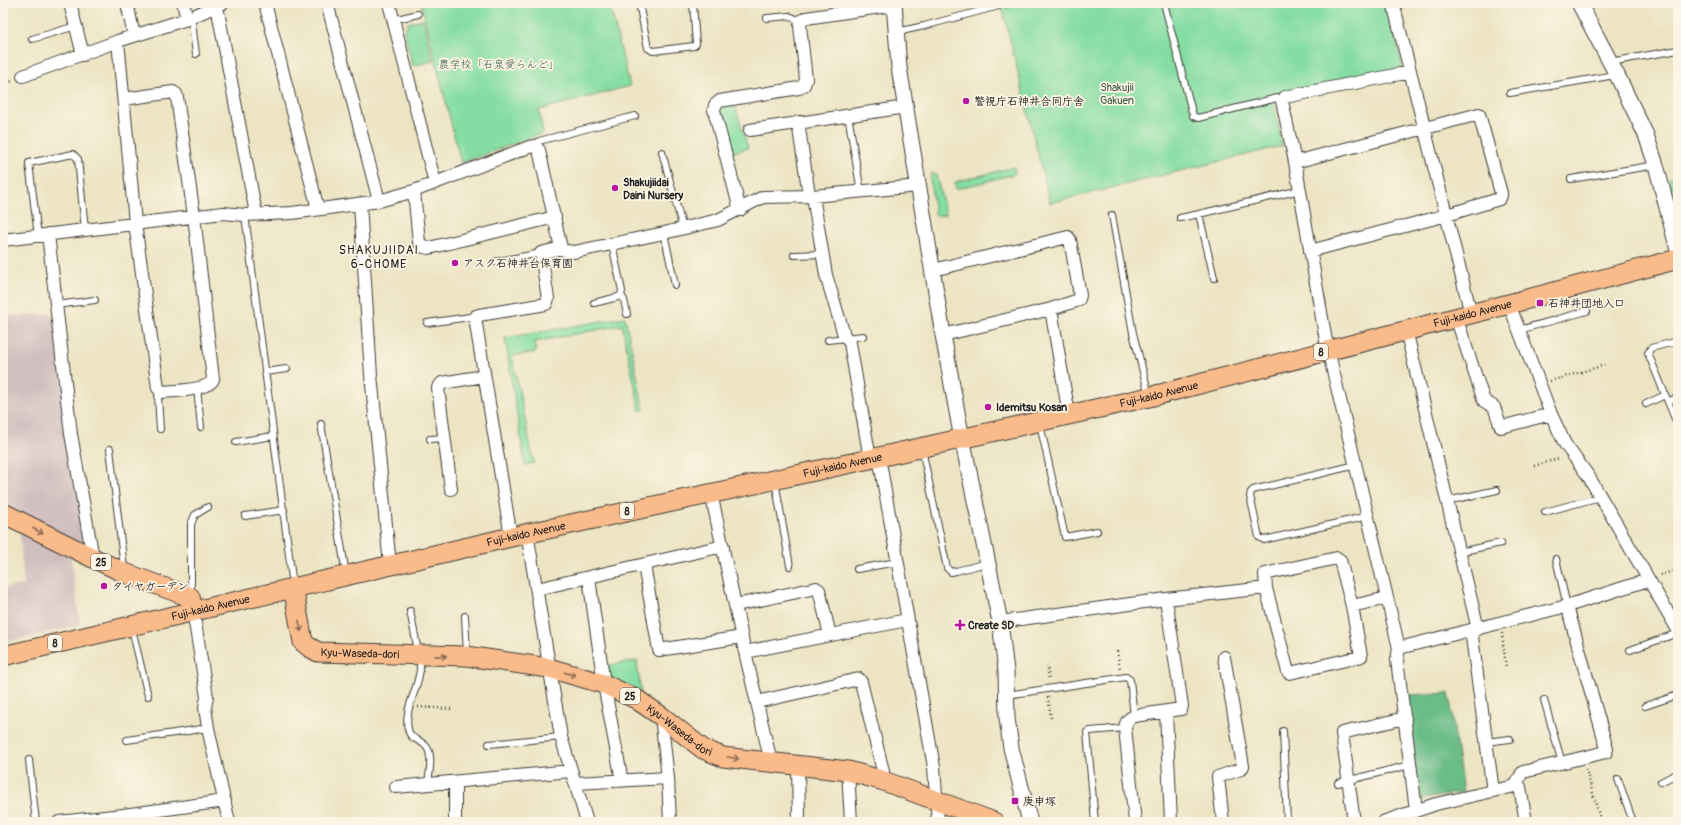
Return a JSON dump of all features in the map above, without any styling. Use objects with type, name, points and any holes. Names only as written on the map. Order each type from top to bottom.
[{"type":"main road","name":"Fuji-kaido Avenue","points":[[3,656],[131,625],[192,604],[293,587],[519,535],[874,458],[1039,420],[1069,415],[1464,316],[1678,259]]},
{"type":"main road","name":"25","points":[[3,513],[93,558],[192,604]]},
{"type":"main road","name":"Kyu-Waseda-dori","points":[[293,587],[303,642],[318,652],[466,656],[549,668],[604,684],[636,699],[661,716],[703,749],[723,757],[848,771],[881,780],[994,822]]},
{"type":"street","points":[[70,3],[83,55]]},
{"type":"street","points":[[127,3],[134,36]]},
{"type":"street","points":[[183,3],[188,18]]},
{"type":"street","points":[[265,3],[318,209]]},
{"type":"street","points":[[327,3],[379,201]]},
{"type":"street","points":[[389,3],[434,183]]},
{"type":"street","points":[[1393,3],[1447,214],[1464,316],[1484,401],[1494,407],[1501,427],[1551,414]]},
{"type":"street","points":[[1579,3],[1646,135],[1656,165],[1678,250]]},
{"type":"street","points":[[740,210],[714,110],[715,105],[720,101],[799,88],[804,85],[806,79],[800,26],[801,21],[806,18],[894,4],[896,32],[906,107],[943,335],[962,438],[1000,622],[1006,671],[1006,695],[1011,748],[1030,822]]},
{"type":"street","points":[[23,76],[118,41],[188,18],[220,5],[250,214]]},
{"type":"street","points":[[118,41],[135,224],[158,388],[159,391],[197,388],[209,385],[212,383],[213,379],[194,216],[176,94],[173,92],[124,99]]},
{"type":"street","points":[[1410,72],[1283,98],[1328,350],[1399,648],[1397,660],[1416,810]]},
{"type":"street","points":[[750,130],[906,107]]},
{"type":"street","points":[[1295,162],[1479,114],[1501,193],[1499,199],[1310,251]]},
{"type":"street","points":[[798,122],[826,275],[850,347],[897,562],[934,767],[938,800],[938,822]]},
{"type":"street","points":[[3,240],[194,216],[223,213],[292,213],[379,201],[414,191],[535,146],[539,150],[561,248]]},
{"type":"street","points":[[587,822],[561,737],[537,589],[519,535],[484,376],[475,318],[476,316],[546,304],[548,299],[541,253],[561,248],[566,251],[574,252],[683,229],[718,220],[763,197],[811,196],[918,186]]},
{"type":"street","points":[[414,191],[419,242],[424,247],[429,248],[555,216]]},
{"type":"street","points":[[360,204],[371,375],[390,565]]},
{"type":"street","points":[[43,235],[56,305],[71,434],[93,558]]},
{"type":"street","points":[[933,270],[1068,237],[1070,240],[1079,299],[1051,308],[943,335]]},
{"type":"street","points":[[1509,304],[1551,414],[1565,444],[1600,497],[1678,632]]},
{"type":"street","points":[[1051,308],[1069,415]]},
{"type":"street","points":[[1406,330],[1459,552],[1474,630],[1486,742],[1493,791]]},
{"type":"street","points":[[451,488],[438,388],[439,385],[484,376]]},
{"type":"street","points":[[711,493],[745,652],[771,762]]},
{"type":"street","points":[[537,589],[644,566],[675,556],[723,546]]},
{"type":"street","points":[[1337,558],[1340,560],[1352,606],[1361,656],[1290,673],[1288,672],[1266,588],[1266,573],[1337,558]]},
{"type":"street","points":[[644,566],[659,650],[742,637]]},
{"type":"street","points":[[589,578],[604,684],[622,780]]},
{"type":"street","points":[[1399,648],[1567,606],[1648,580]]},
{"type":"street","points":[[736,605],[816,588],[819,590],[830,635]]},
{"type":"street","points":[[1000,622],[1166,599],[1266,588]]},
{"type":"street","points":[[1352,606],[1387,598]]},
{"type":"street","points":[[1135,822],[1125,728],[1127,720],[1134,716],[1181,709],[1182,706],[1166,599]]},
{"type":"street","points":[[192,604],[207,697],[206,707],[208,728],[229,822]]},
{"type":"street","points":[[1383,822],[1416,810],[1515,786],[1523,772],[1583,759],[1606,752],[1607,749],[1567,606]]},
{"type":"street","points":[[745,652],[907,620]]},
{"type":"street","points":[[1223,822],[1218,777],[1241,769],[1243,766],[1224,657]]},
{"type":"street","points":[[757,702],[859,680],[861,682],[883,771],[881,780]]},
{"type":"street","points":[[1166,712],[1171,822]]},
{"type":"street","points":[[661,716],[668,778],[670,822]]},
{"type":"street","points":[[1354,822],[1343,781],[1342,733],[1405,718]]},
{"type":"street","points":[[798,766],[800,822]]},
{"type":"street","points":[[396,787],[571,771]]},
{"type":"street","points":[[848,771],[851,822]]},
{"type":"street","points":[[576,783],[668,778]]},
{"type":"street","points":[[455,782],[455,822]]},
{"type":"street","points":[[1517,784],[1520,787],[1526,822]]},
{"type":"street","points":[[59,822],[123,818],[225,801]]},
{"type":"lane","points":[[639,3],[648,48],[653,51],[694,46],[696,44],[693,3]]},
{"type":"lane","points":[[896,32],[1010,3]]},
{"type":"lane","points":[[1164,3],[1193,116],[1198,118],[1277,98],[1283,98]]},
{"type":"lane","points":[[393,20],[418,14]]},
{"type":"lane","points":[[767,18],[789,16],[801,21]]},
{"type":"lane","points":[[188,18],[192,23],[196,54]]},
{"type":"lane","points":[[32,40],[76,26]]},
{"type":"lane","points":[[1510,93],[1613,68],[1678,50]]},
{"type":"lane","points":[[848,115],[861,192]]},
{"type":"lane","points":[[535,146],[539,141],[635,116]]},
{"type":"lane","points":[[662,152],[683,229]]},
{"type":"lane","points":[[43,235],[29,163],[73,154],[78,159],[86,230]]},
{"type":"lane","points":[[1571,179],[1656,165]]},
{"type":"lane","points":[[1180,218],[1300,190]]},
{"type":"lane","points":[[250,214],[265,372],[293,587]]},
{"type":"lane","points":[[1199,214],[1214,278]]},
{"type":"lane","points":[[1112,215],[1133,333],[1149,396]]},
{"type":"lane","points":[[664,233],[675,285]]},
{"type":"lane","points":[[612,244],[622,291],[621,295],[624,300],[627,314]]},
{"type":"lane","points":[[494,262],[541,253]]},
{"type":"lane","points":[[794,255],[823,254]]},
{"type":"lane","points":[[594,303],[618,298],[621,295]]},
{"type":"lane","points":[[56,305],[95,300]]},
{"type":"lane","points":[[1519,330],[1586,312]]},
{"type":"lane","points":[[427,323],[470,317],[475,318]]},
{"type":"lane","points":[[828,340],[863,336]]},
{"type":"lane","points":[[1678,340],[1651,348],[1649,351],[1678,426]]},
{"type":"lane","points":[[265,372],[287,369]]},
{"type":"lane","points":[[197,388],[201,427]]},
{"type":"lane","points":[[159,391],[160,429]]},
{"type":"lane","points":[[1646,404],[1667,398],[1678,398]]},
{"type":"lane","points":[[1039,420],[1065,537],[1096,531]]},
{"type":"lane","points":[[321,424],[347,575]]},
{"type":"lane","points":[[236,442],[273,436]]},
{"type":"lane","points":[[430,439],[444,438]]},
{"type":"lane","points":[[922,447],[947,568],[951,572],[988,563]]},
{"type":"lane","points":[[110,449],[125,573]]},
{"type":"lane","points":[[1356,465],[1253,490],[1250,496],[1259,537],[1264,540],[1368,516]]},
{"type":"lane","points":[[775,479],[790,566]]},
{"type":"lane","points":[[1447,501],[1497,490]]},
{"type":"lane","points":[[1546,512],[1600,497]]},
{"type":"lane","points":[[192,604],[191,524],[195,515],[208,507]]},
{"type":"lane","points":[[245,516],[284,510]]},
{"type":"lane","points":[[1459,552],[1501,543]]},
{"type":"lane","points":[[1556,559],[1567,606]]},
{"type":"lane","points":[[857,569],[897,562]]},
{"type":"lane","points":[[410,611],[417,646],[419,675],[410,707],[408,727],[409,734],[414,740],[425,745],[429,752],[430,765],[428,784]]},
{"type":"lane","points":[[465,616],[466,656]]},
{"type":"lane","points":[[131,625],[148,696]]},
{"type":"lane","points":[[1630,650],[1678,632]]},
{"type":"lane","points":[[1006,695],[1129,678],[1134,716]]},
{"type":"lane","points":[[1645,706],[1678,695]]},
{"type":"lane","points":[[1544,700],[1562,763]]},
{"type":"lane","points":[[128,740],[208,728]]},
{"type":"lane","points":[[1095,822],[1087,732],[1090,730],[1125,728]]},
{"type":"lane","points":[[1283,731],[1287,822]]},
{"type":"lane","points":[[489,744],[561,737]]},
{"type":"lane","points":[[1486,742],[1510,739]]},
{"type":"lane","points":[[29,760],[36,822]]},
{"type":"lane","points":[[1343,781],[1410,765]]},
{"type":"lane","points":[[1661,782],[1678,773]]},
{"type":"lane","points":[[1618,778],[1633,822]]},
{"type":"path","points":[[1540,384],[1605,365]]},
{"type":"path","points":[[1534,466],[1572,453]]},
{"type":"path","points":[[1648,580],[1677,570]]},
{"type":"path","points":[[1500,623],[1506,668]]},
{"type":"path","points":[[1117,651],[1122,678]]},
{"type":"path","points":[[1047,665],[1051,719]]},
{"type":"path","points":[[410,707],[452,709]]},
{"type":"path","points":[[1583,759],[1601,822]]},
{"type":"shaded area","points":[[53,314],[85,545],[69,541],[80,625],[6,642],[3,619],[3,588],[24,585],[18,515],[3,507],[3,316]]},
{"type":"green space","name":"農学校「石泉愛らんど」","points":[[421,3],[609,3],[630,86],[539,110],[543,133],[461,163]]},
{"type":"green space","name":"Shakujii Gakuen","points":[[1001,3],[1387,3],[1403,69],[1273,96],[1282,146],[1050,203]]},
{"type":"green space","points":[[423,19],[433,61],[413,66],[404,31],[408,23]]},
{"type":"green space","points":[[734,102],[748,148],[730,153],[719,111],[722,105]]},
{"type":"green space","points":[[1014,167],[1015,174],[956,189],[955,182]]},
{"type":"green space","points":[[931,173],[936,175],[946,214],[938,216],[935,214],[930,180]]},
{"type":"green space","points":[[1678,176],[1678,211],[1669,178]]},
{"type":"green space","points":[[625,317],[644,410],[640,411],[622,325],[535,342],[536,352],[512,356],[534,463],[525,465],[505,338]]},
{"type":"green space","points":[[637,661],[641,695],[610,681],[608,665]]},
{"type":"green space","points":[[1449,693],[1463,792],[1419,800],[1406,695]]},
{"type":"place","name":"警視庁石神井合同庁舎","points":[[966,101]]},
{"type":"place","name":"Shakujiidai Daini Nursery","points":[[615,188]]},
{"type":"place","name":"アスク石神井台保育園","points":[[455,263]]},
{"type":"place","name":"石神井団地入口","points":[[1540,303]]},
{"type":"place","name":"Idemitsu Kosan","points":[[988,407]]},
{"type":"place","name":"タイヤガーデン","points":[[104,586]]},
{"type":"place","name":"Create SD","points":[[960,625]]},
{"type":"place","name":"庚申塚","points":[[1015,801]]},
{"type":"district","name":"SHAKUJIIDAI 6-CHOME","points":[[379,257]]}]
